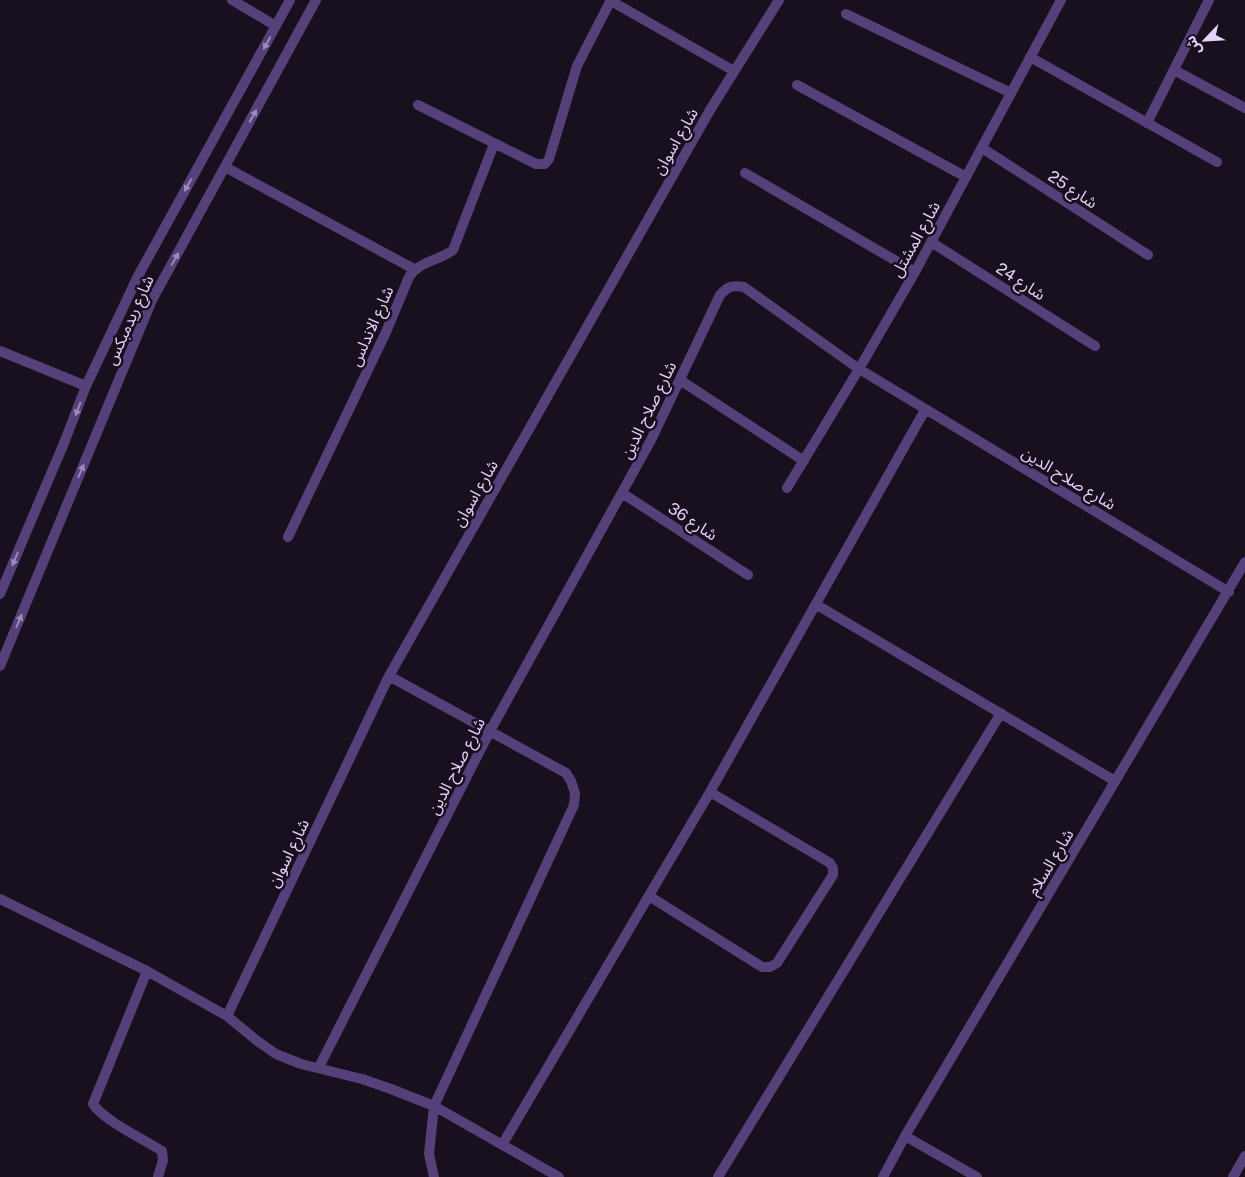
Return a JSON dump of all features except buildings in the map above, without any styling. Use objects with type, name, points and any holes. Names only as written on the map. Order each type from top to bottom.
[{"type":"street","points":[[232,0],[276,26]]},
{"type":"street","name":"شارع ريدمبكس","points":[[0,594],[86,386],[138,276],[290,0]]},
{"type":"street","name":"شارع ريدمبكس","points":[[0,666],[152,300],[316,0]]},
{"type":"street","points":[[418,105],[494,144],[536,164],[543,165],[548,161],[577,66],[611,0],[734,71]]},
{"type":"street","name":"شارع اسوان","points":[[227,1016],[389,676],[705,118],[779,0]]},
{"type":"street","name":"شارع المشتل","points":[[788,488],[915,272],[1061,0]]},
{"type":"street","points":[[1147,122],[1209,0]]},
{"type":"street","points":[[846,14],[1011,94]]},
{"type":"street","points":[[1030,57],[1217,162]]},
{"type":"street","points":[[1174,70],[1245,108]]},
{"type":"street","points":[[797,85],[966,177]]},
{"type":"street","points":[[225,168],[414,269],[445,256],[453,250],[494,144]]},
{"type":"street","name":"شارع 25","points":[[982,148],[1148,255]]},
{"type":"street","points":[[744,173],[915,272]]},
{"type":"street","name":"شارع 24","points":[[931,242],[1095,346]]},
{"type":"street","name":"شارع الاندلس","points":[[288,537],[414,269]]},
{"type":"street","name":"شارع صلاح الدين","points":[[318,1068],[490,731],[651,440],[720,295],[726,288],[734,285],[744,288],[859,369],[1229,592]]},
{"type":"street","points":[[0,351],[86,386]]},
{"type":"street","points":[[680,380],[804,461]]},
{"type":"street","points":[[502,1145],[710,792],[817,605],[925,410]]},
{"type":"street","name":"شارع 36","points":[[622,493],[748,575]]},
{"type":"street","name":"شارع السلام","points":[[882,1177],[1245,562]]},
{"type":"street","points":[[817,605],[1116,782]]},
{"type":"street","points":[[389,676],[566,773],[571,780],[575,793],[574,805],[434,1106],[429,1154],[434,1177]]},
{"type":"street","points":[[718,1177],[1001,714]]},
{"type":"street","points":[[649,896],[762,967],[770,967],[777,963],[833,875],[833,868],[830,863],[710,792]]},
{"type":"street","points":[[0,899],[147,971],[227,1016],[276,1054],[301,1064],[392,1088],[434,1106],[559,1177]]},
{"type":"street","points":[[147,971],[93,1104],[96,1110],[106,1117],[162,1151],[163,1160],[158,1177]]},
{"type":"street","points":[[905,1136],[977,1177]]},
{"type":"street","points":[[1233,1177],[1245,1156]]}]
